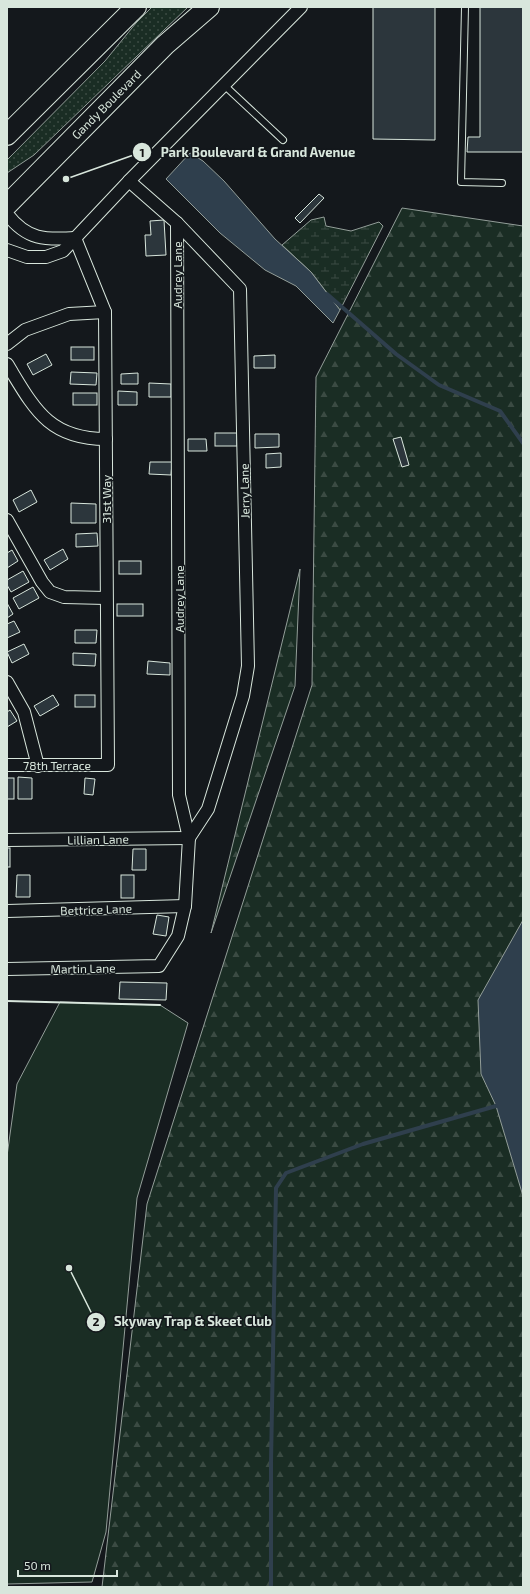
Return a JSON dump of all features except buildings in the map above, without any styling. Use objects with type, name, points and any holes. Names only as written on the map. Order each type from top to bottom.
[{"type":"highway","points":[[7,135],[136,7]]},
{"type":"highway","name":"Gandy Boulevard","points":[[7,205],[165,46],[209,7]]},
{"type":"street","points":[[7,250],[27,257],[46,257],[63,251],[129,181],[300,7]]},
{"type":"street","name":"Jerry Lane","points":[[129,181],[177,223],[240,288],[248,666],[243,696],[208,810],[189,838]]},
{"type":"street","points":[[7,214],[15,224],[33,237],[50,240],[75,238]]},
{"type":"street","name":"Audrey Lane","points":[[159,966],[178,936],[185,906],[189,838],[179,795],[177,223]]},
{"type":"street","name":"31st Way","points":[[75,238],[105,312],[108,765]]},
{"type":"street","points":[[7,344],[25,330],[70,314],[105,312]]},
{"type":"street","points":[[7,364],[44,419],[62,431],[86,439],[106,439]]},
{"type":"street","points":[[7,520],[42,582],[50,592],[64,597],[106,598]]},
{"type":"street","points":[[7,682],[24,712],[38,766]]},
{"type":"street","name":"78th Terrace","points":[[7,765],[108,765]]},
{"type":"street","name":"Lillian Lane","points":[[7,840],[189,838]]},
{"type":"street","name":"Bettrice Lane","points":[[7,911],[185,906]]},
{"type":"street","name":"Martin Lane","points":[[7,969],[159,966]]},
{"type":"lane","points":[[465,7],[461,182],[502,183]]},
{"type":"lane","points":[[224,85],[283,140]]},
{"type":"green space","points":[[152,7],[188,7],[34,155],[7,173],[7,160],[105,61],[136,23]]},
{"type":"green space","points":[[402,208],[523,226],[523,1587],[102,1587],[147,1204],[312,685],[316,377]]},
{"type":"green space","points":[[324,217],[326,226],[351,231],[379,222],[383,226],[340,310],[311,272],[282,245],[311,220]]},
{"type":"green space","points":[[300,569],[295,686],[211,933]]},
{"type":"green space","points":[[60,1002],[160,1005],[188,1023],[137,1198],[106,1532],[92,1582],[7,1584],[7,1156],[17,1084]]},
{"type":"water","points":[[190,153],[203,161],[224,181],[275,239],[311,272],[340,310],[333,323],[296,286],[265,270],[220,233],[166,179]]},
{"type":"water","points":[[523,920],[523,1196],[496,1106],[481,1074],[478,1000]]},
{"type":"waterway","points":[[327,294],[396,354],[439,385],[500,411],[523,443]]},
{"type":"waterway","points":[[271,1587],[271,1462],[276,1188],[286,1173],[363,1144],[496,1106]]},
{"type":"wall","points":[[7,1001],[160,1005]]},
{"type":"place","name":"Park Boulevard & Grand Avenue","points":[[66,179]]},
{"type":"place","name":"Skyway Trap & Skeet Club","points":[[69,1268]]}]
